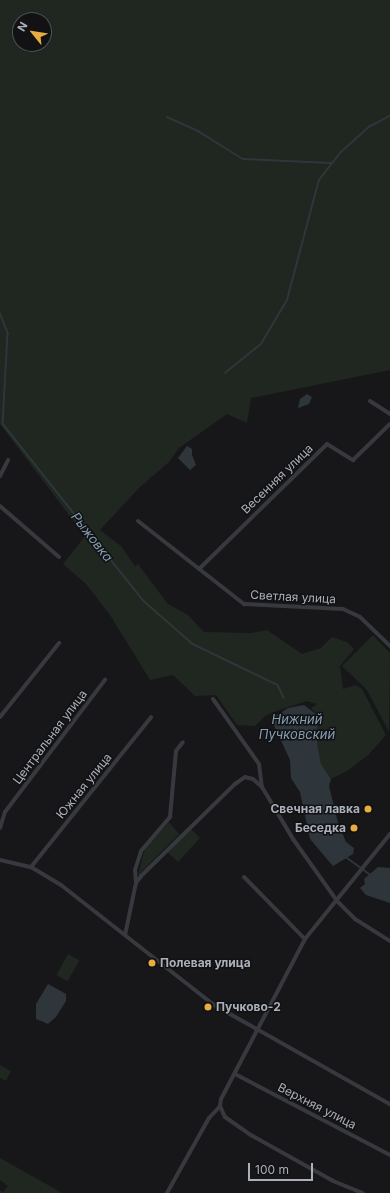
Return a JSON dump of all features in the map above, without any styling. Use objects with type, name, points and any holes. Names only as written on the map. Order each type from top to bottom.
[{"type":"street","points":[[370,401],[390,414]]},
{"type":"street","name":"Весенняя улица","points":[[199,568],[327,444],[353,460],[390,424]]},
{"type":"street","points":[[0,476],[8,460]]},
{"type":"street","points":[[0,506],[59,557]]},
{"type":"street","name":"Светлая улица","points":[[138,521],[244,604],[343,609],[356,613],[390,646]]},
{"type":"street","points":[[0,718],[59,643]]},
{"type":"street","name":"Центральная улица","points":[[0,828],[5,812],[105,680]]},
{"type":"street","points":[[213,698],[259,764],[262,787]]},
{"type":"street","name":"Южная улица","points":[[31,867],[151,717]]},
{"type":"street","points":[[125,935],[136,883],[135,870],[141,851],[170,817],[176,751],[183,742]]},
{"type":"street","points":[[136,883],[235,784],[245,777],[253,779],[262,787],[293,839],[337,901],[354,919],[390,941]]},
{"type":"street","points":[[363,1193],[333,1181],[249,1134],[225,1117],[220,1106],[220,1099],[258,1032],[305,939],[389,836]]},
{"type":"street","points":[[0,860],[31,867],[61,885],[214,1005],[258,1032],[390,1104]]},
{"type":"street","points":[[244,877],[305,939]]},
{"type":"street","name":"Верхняя улица","points":[[234,1074],[390,1155]]},
{"type":"street","points":[[167,1193],[209,1118],[220,1106]]},
{"type":"shaded area","points":[[0,0],[390,0],[390,370],[251,398],[247,423],[227,414],[179,448],[169,462],[139,488],[100,530],[121,546],[135,566],[138,564],[168,604],[188,615],[204,632],[251,633],[267,630],[302,654],[321,648],[332,637],[347,642],[354,649],[340,666],[343,689],[356,685],[362,689],[386,735],[368,755],[347,771],[331,779],[321,764],[317,743],[317,715],[311,708],[317,704],[307,701],[276,711],[265,716],[255,726],[237,725],[216,695],[195,696],[173,675],[150,680],[110,615],[86,584],[63,564],[85,536],[0,424]]},
{"type":"shaded area","points":[[373,635],[390,653],[389,732],[367,690],[342,666]]},
{"type":"shaded area","points":[[169,822],[179,834],[138,875],[145,848]]},
{"type":"shaded area","points":[[191,829],[200,838],[178,862],[167,852]]},
{"type":"shaded area","points":[[68,954],[79,960],[68,981],[56,975]]},
{"type":"shaded area","points":[[0,1065],[11,1071],[6,1081],[0,1078]]},
{"type":"shaded area","points":[[0,1158],[62,1193],[0,1193],[0,1190],[3,1192],[8,1186],[0,1180]]},
{"type":"water","points":[[307,394],[312,397],[309,404],[298,408],[300,399]]},
{"type":"water","points":[[187,446],[192,449],[192,455],[196,465],[190,470],[178,458]]},
{"type":"water","name":"Нижний Пучковский","points":[[304,705],[317,715],[317,743],[321,764],[331,779],[329,786],[338,823],[346,842],[354,848],[353,854],[333,866],[310,839],[300,792],[291,778],[290,760],[271,719],[288,708]]},
{"type":"water","points":[[378,867],[390,868],[390,903],[366,895],[360,888],[365,884],[364,879]]},
{"type":"water","points":[[48,984],[66,994],[66,1001],[56,1017],[48,1024],[36,1019],[36,1004]]},
{"type":"waterway","points":[[225,373],[261,344],[287,300],[319,180],[341,152],[369,127],[390,116]]},
{"type":"waterway","points":[[167,117],[198,131],[243,159],[331,163]]},
{"type":"waterway","name":"Рыжовка","points":[[0,313],[8,333],[3,424],[144,601],[193,644],[278,685],[284,698]]},
{"type":"waterway","points":[[346,857],[372,876]]},
{"type":"place","name":"Свечная лавка","points":[[368,809]]},
{"type":"place","name":"Беседка","points":[[354,828]]},
{"type":"place","name":"Полевая улица","points":[[152,963]]},
{"type":"place","name":"Пучково-2","points":[[208,1007]]}]
